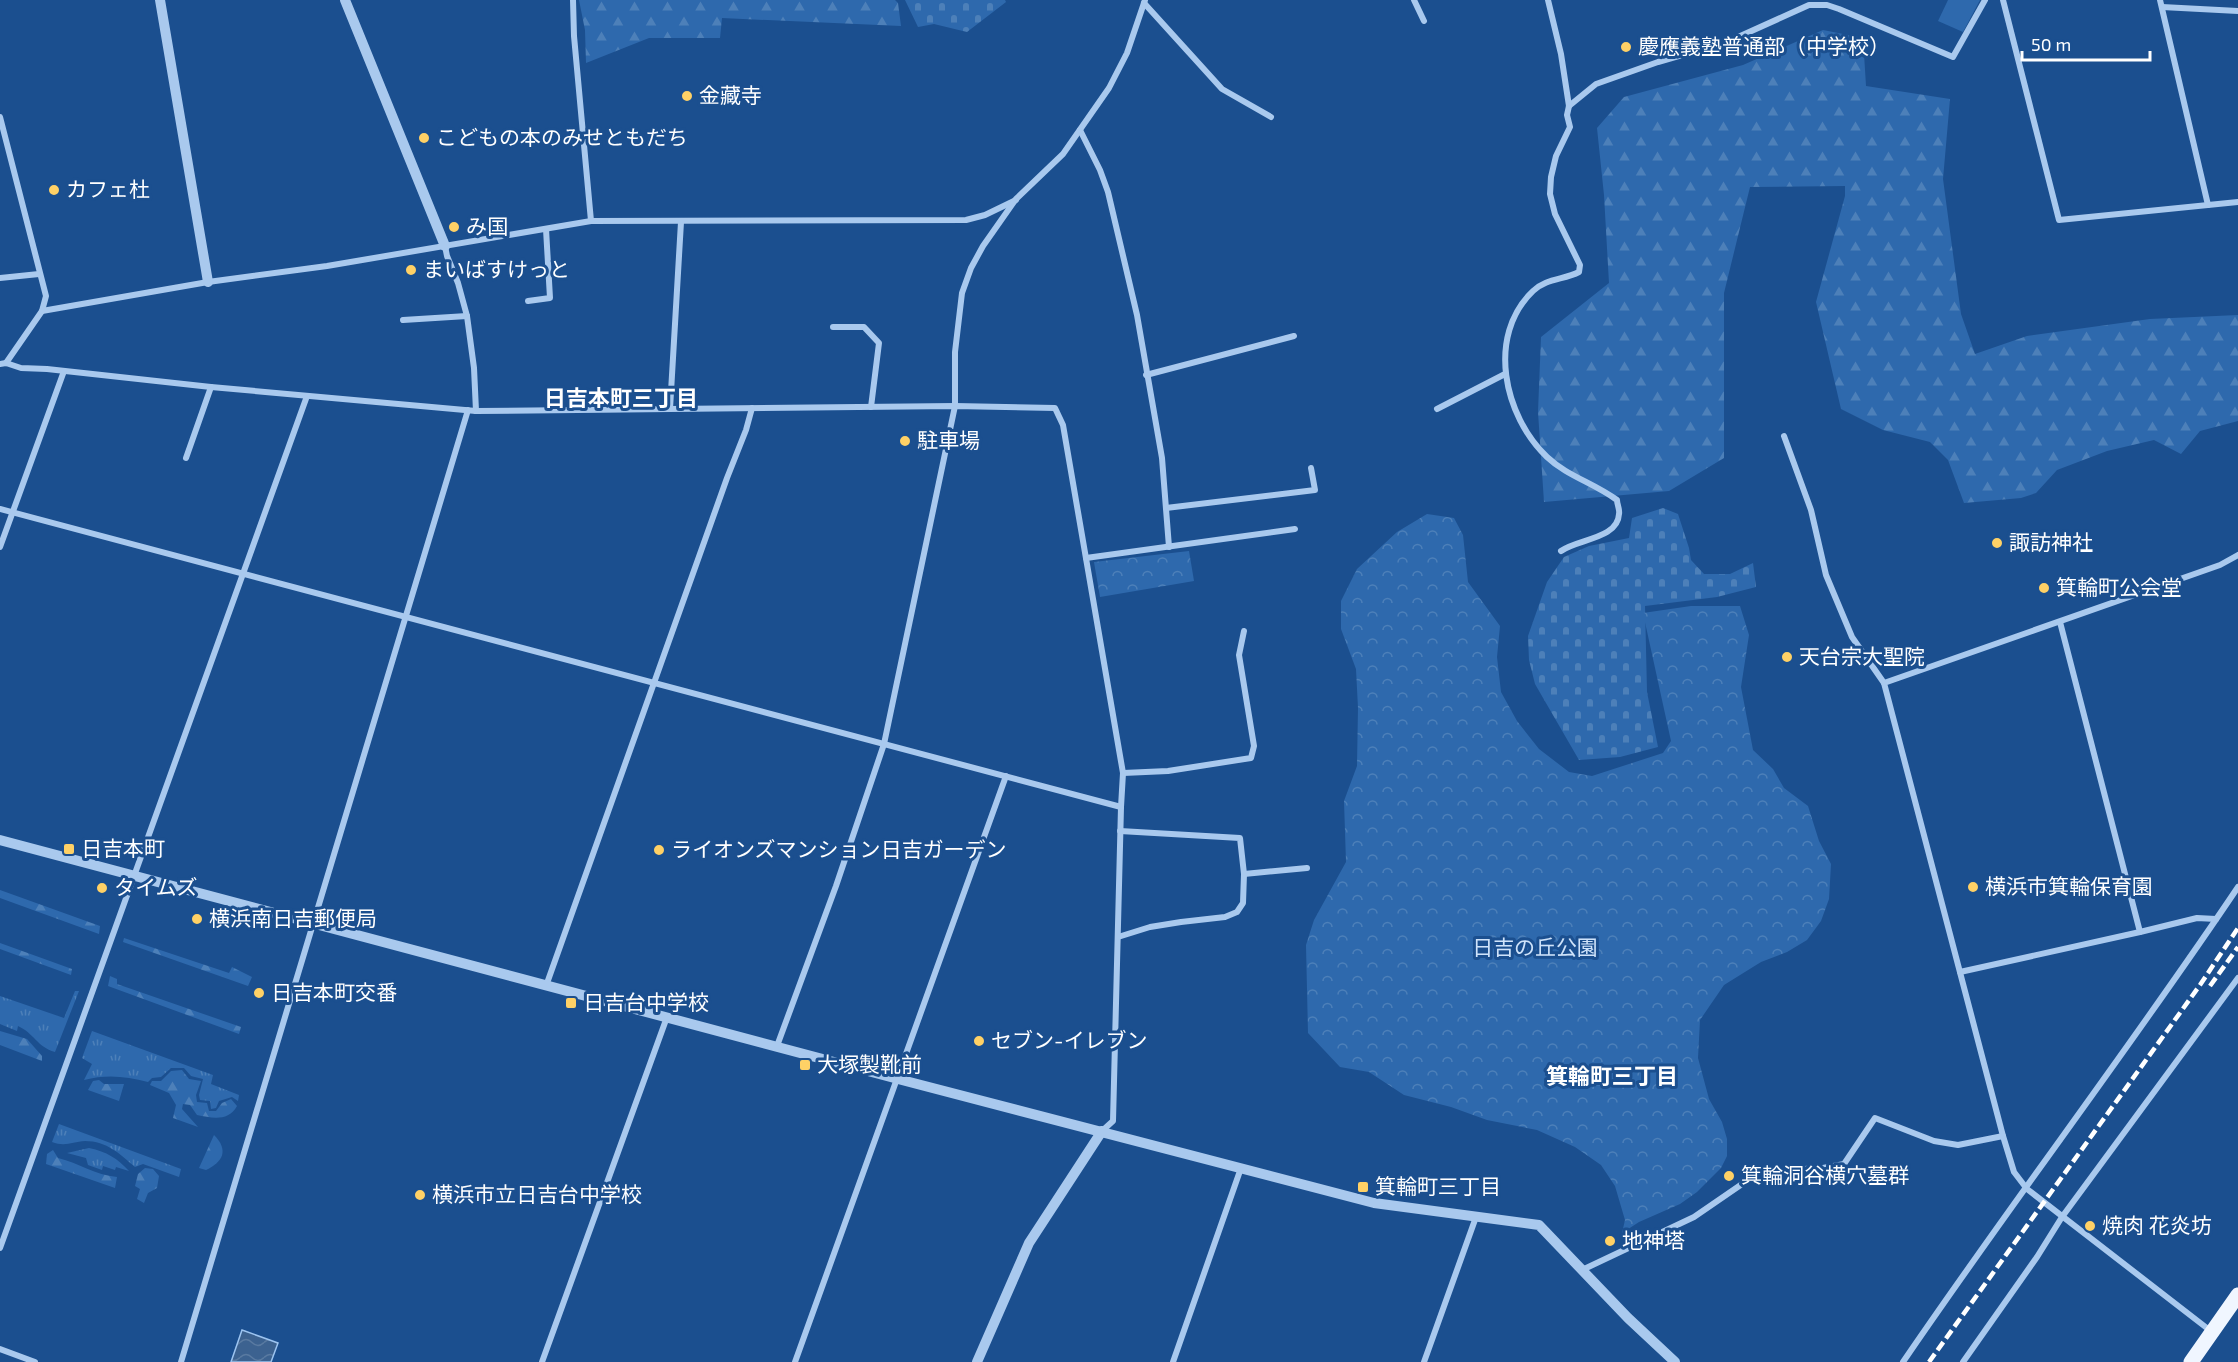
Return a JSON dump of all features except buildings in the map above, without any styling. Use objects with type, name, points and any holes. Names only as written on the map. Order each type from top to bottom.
[{"type":"main road","points":[[2191,1362],[2238,1296]]},
{"type":"street","points":[[160,0],[208,282]]},
{"type":"street","points":[[345,0],[459,282],[467,316],[476,411]]},
{"type":"street","points":[[573,0],[574,36],[591,221]]},
{"type":"street","points":[[1414,0],[1424,21]]},
{"type":"street","points":[[1548,0],[1561,54],[1570,127],[1556,156],[1550,194],[1555,214],[1580,265],[1579,272],[1572,276],[1554,279],[1541,285],[1523,304],[1508,337],[1505,374],[1516,412],[1528,434],[1547,457],[1569,474],[1599,487],[1617,500],[1620,516],[1613,529],[1598,537],[1569,545],[1562,551]]},
{"type":"street","points":[[1569,106],[1596,84],[1658,62],[1727,42],[1809,5],[1827,5],[1839,9],[1953,57],[1985,0]]},
{"type":"street","points":[[2003,0],[2059,220],[2238,202]]},
{"type":"street","points":[[1144,1],[1222,89],[1271,117]]},
{"type":"street","points":[[777,1046],[836,886],[884,744],[955,406],[955,352],[962,293],[971,268],[983,246],[1016,200],[1063,154],[1109,88],[1127,53],[1144,1]]},
{"type":"street","points":[[2208,205],[2161,3],[2238,10]]},
{"type":"street","points":[[0,117],[45,296],[42,311],[3,363],[21,368],[476,411],[955,406],[1055,408],[1063,425],[1123,773],[1120,807],[1113,1121],[1102,1131],[1029,1243],[977,1362]]},
{"type":"street","points":[[1080,130],[1100,170],[1107,192],[1137,315],[1162,458],[1169,547]]},
{"type":"street","points":[[42,311],[591,221],[966,220],[985,215],[1016,200]]},
{"type":"street","points":[[670,409],[681,222]]},
{"type":"street","points":[[528,301],[550,298],[546,229]]},
{"type":"street","points":[[0,278],[39,274]]},
{"type":"street","points":[[403,320],[467,316]]},
{"type":"street","points":[[833,327],[864,327],[879,343],[871,407]]},
{"type":"street","points":[[1146,375],[1294,336]]},
{"type":"street","points":[[0,547],[64,371]]},
{"type":"street","points":[[1437,409],[1505,374]]},
{"type":"street","points":[[186,458],[211,387]]},
{"type":"street","points":[[0,1248],[307,396]]},
{"type":"street","points":[[546,986],[752,408]]},
{"type":"street","points":[[181,1362],[468,410]]},
{"type":"street","points":[[1784,436],[1811,510],[1830,586],[1852,637],[1884,683],[2002,1136],[2014,1172],[2027,1189],[2212,1332]]},
{"type":"street","points":[[1166,508],[1315,490],[1311,468]]},
{"type":"street","points":[[0,509],[1120,807]]},
{"type":"street","points":[[1086,558],[1295,529]]},
{"type":"street","points":[[1884,683],[2220,565],[2238,555]]},
{"type":"street","points":[[2060,622],[2140,932]]},
{"type":"street","points":[[1123,773],[1167,771],[1251,758],[1254,746],[1239,655],[1244,631]]},
{"type":"street","points":[[795,1362],[1006,776]]},
{"type":"street","points":[[1118,937],[1150,927],[1225,917],[1237,912],[1243,903],[1244,874],[1240,838],[1120,831]]},
{"type":"street","points":[[0,840],[1374,1203],[1539,1225],[1628,1318],[1675,1362]]},
{"type":"street","points":[[1244,874],[1307,868]]},
{"type":"street","points":[[1903,1362],[2238,887]]},
{"type":"street","points":[[1960,972],[2197,918],[2217,919]]},
{"type":"street","points":[[1963,1362],[2037,1257],[2062,1217],[2238,978]]},
{"type":"street","points":[[542,1362],[667,1017]]},
{"type":"street","points":[[1582,1270],[1694,1217],[1761,1171],[1822,1168],[1844,1164],[1875,1118],[1934,1141],[1958,1145],[2002,1136]]},
{"type":"street","points":[[1173,1362],[1241,1168]]},
{"type":"street","points":[[1424,1362],[1476,1217]]},
{"type":"street","points":[[0,1349],[35,1362]]},
{"type":"green space","points":[[579,0],[895,0],[898,3],[901,26],[722,18],[720,38],[649,38],[586,63],[585,30]]},
{"type":"green space","points":[[905,0],[1005,0],[1006,2],[967,32],[934,24],[918,27]]},
{"type":"green space","points":[[1948,0],[1980,0],[1963,32],[1938,21]]},
{"type":"green space","points":[[1823,30],[1863,38],[1866,86],[1950,99],[1943,179],[1961,314],[1975,354],[2027,336],[2150,319],[2238,315],[2238,421],[2200,431],[2181,454],[2154,440],[2107,451],[2057,470],[2036,493],[2021,498],[1964,503],[1948,460],[1930,442],[1883,430],[1841,409],[1816,302],[1845,196],[1845,186],[1750,187],[1724,293],[1724,458],[1669,491],[1544,502],[1538,412],[1541,337],[1609,283],[1604,195],[1597,128],[1624,97],[1743,65]]},
{"type":"green space","points":[[1663,508],[1678,514],[1691,560],[1704,574],[1730,574],[1753,563],[1756,587],[1717,597],[1645,606],[1647,692],[1658,747],[1620,757],[1579,760],[1535,684],[1529,660],[1528,636],[1547,582],[1564,557],[1589,546],[1629,538],[1632,518]]},
{"type":"green space","name":"日吉の丘公園","points":[[1427,514],[1454,518],[1463,535],[1468,582],[1500,626],[1497,657],[1501,692],[1517,721],[1539,749],[1569,772],[1592,776],[1663,753],[1671,741],[1643,613],[1691,606],[1740,606],[1749,635],[1741,687],[1753,750],[1773,769],[1784,788],[1808,806],[1819,841],[1831,864],[1829,899],[1821,921],[1807,940],[1787,952],[1761,962],[1724,985],[1700,1020],[1698,1058],[1709,1099],[1722,1122],[1727,1139],[1727,1156],[1721,1168],[1697,1192],[1680,1204],[1639,1222],[1622,1233],[1625,1220],[1615,1186],[1601,1165],[1575,1147],[1537,1130],[1487,1120],[1451,1107],[1404,1095],[1369,1072],[1340,1067],[1308,1033],[1306,945],[1314,920],[1346,862],[1344,801],[1357,766],[1356,669],[1341,629],[1341,601],[1357,569],[1397,532]]},
{"type":"green space","points":[[1189,551],[1194,581],[1100,597],[1094,562]]},
{"type":"green space","points":[[0,890],[100,926],[99,934],[0,898]]},
{"type":"green space","points":[[124,938],[229,973],[232,967],[252,977],[248,986],[123,942]]},
{"type":"green space","points":[[0,943],[72,969],[71,975],[0,949]]},
{"type":"green space","points":[[110,976],[117,979],[117,984],[241,1027],[239,1034],[108,986]]},
{"type":"green space","points":[[75,991],[79,991],[55,1052],[44,1047],[18,1026],[17,1031],[0,1024],[0,996],[64,1018]]},
{"type":"green space","points":[[0,1031],[27,1039],[42,1056],[42,1061],[0,1045]]},
{"type":"green space","points":[[92,1031],[213,1075],[211,1084],[239,1095],[238,1101],[232,1097],[219,1101],[216,1108],[211,1109],[210,1101],[200,1100],[203,1079],[191,1076],[184,1068],[171,1068],[161,1077],[152,1078],[148,1082],[116,1076],[84,1080],[92,1064],[82,1058]]},
{"type":"green space","points":[[182,1070],[189,1079],[201,1081],[196,1095],[197,1102],[207,1103],[209,1111],[216,1111],[222,1103],[231,1099],[237,1106],[229,1115],[219,1118],[197,1115],[190,1105],[183,1104],[182,1109],[198,1127],[173,1118],[176,1105],[169,1093],[150,1085],[152,1081],[161,1081],[171,1071]]},
{"type":"green space","points":[[99,1080],[104,1084],[124,1084],[119,1101],[88,1090],[93,1081]]},
{"type":"green space","points":[[59,1124],[181,1169],[179,1177],[143,1164],[135,1167],[113,1149],[100,1143],[85,1141],[61,1144],[52,1142]]},
{"type":"green space","points":[[214,1135],[219,1140],[222,1155],[212,1167],[206,1170],[199,1168]]},
{"type":"green space","points":[[89,1148],[111,1156],[129,1171],[103,1166],[102,1170],[88,1165],[86,1158],[67,1153]]},
{"type":"green space","points":[[53,1150],[58,1158],[101,1174],[117,1177],[115,1188],[46,1164],[47,1154]]},
{"type":"green space","points":[[145,1168],[153,1169],[159,1176],[157,1188],[148,1193],[144,1203],[137,1199],[140,1189],[135,1186],[138,1174]]},
{"type":"water","points":[[242,1330],[278,1343],[271,1362],[231,1362]]},
{"type":"railway","points":[[1929,1362],[2200,985],[2238,928]]},
{"type":"railway","points":[[2210,986],[2238,947]]},
{"type":"place","name":"慶應義塾普通部（中学校）","points":[[1626,47]]},
{"type":"place","name":"金藏寺","points":[[687,96]]},
{"type":"place","name":"こどもの本のみせともだち","points":[[424,138]]},
{"type":"place","name":"カフェ杜","points":[[54,190]]},
{"type":"place","name":"み国","points":[[454,227]]},
{"type":"place","name":"まいばすけっと","points":[[411,270]]},
{"type":"place","name":"駐車場","points":[[905,441]]},
{"type":"place","name":"諏訪神社","points":[[1997,543]]},
{"type":"place","name":"箕輪町公会堂","points":[[2044,588]]},
{"type":"place","name":"天台宗大聖院","points":[[1787,657]]},
{"type":"place","name":"日吉本町","points":[[69,849]]},
{"type":"place","name":"ライオンズマンション日吉ガーデン","points":[[659,850]]},
{"type":"place","name":"横浜市箕輪保育園","points":[[1973,887]]},
{"type":"place","name":"タイムズ","points":[[102,888]]},
{"type":"place","name":"横浜南日吉郵便局","points":[[197,919]]},
{"type":"place","name":"日吉本町交番","points":[[259,993]]},
{"type":"place","name":"日吉台中学校","points":[[571,1003]]},
{"type":"place","name":"セブン-イレブン","points":[[979,1041]]},
{"type":"place","name":"大塚製靴前","points":[[805,1065]]},
{"type":"place","name":"箕輪洞谷横穴墓群","points":[[1729,1176]]},
{"type":"place","name":"箕輪町三丁目","points":[[1363,1187]]},
{"type":"place","name":"横浜市立日吉台中学校","points":[[420,1195]]},
{"type":"place","name":"焼肉 花炎坊","points":[[2090,1226]]},
{"type":"place","name":"地神塔","points":[[1610,1241]]},
{"type":"district","name":"日吉本町三丁目","points":[[621,398]]},
{"type":"district","name":"箕輪町三丁目","points":[[1612,1076]]}]
